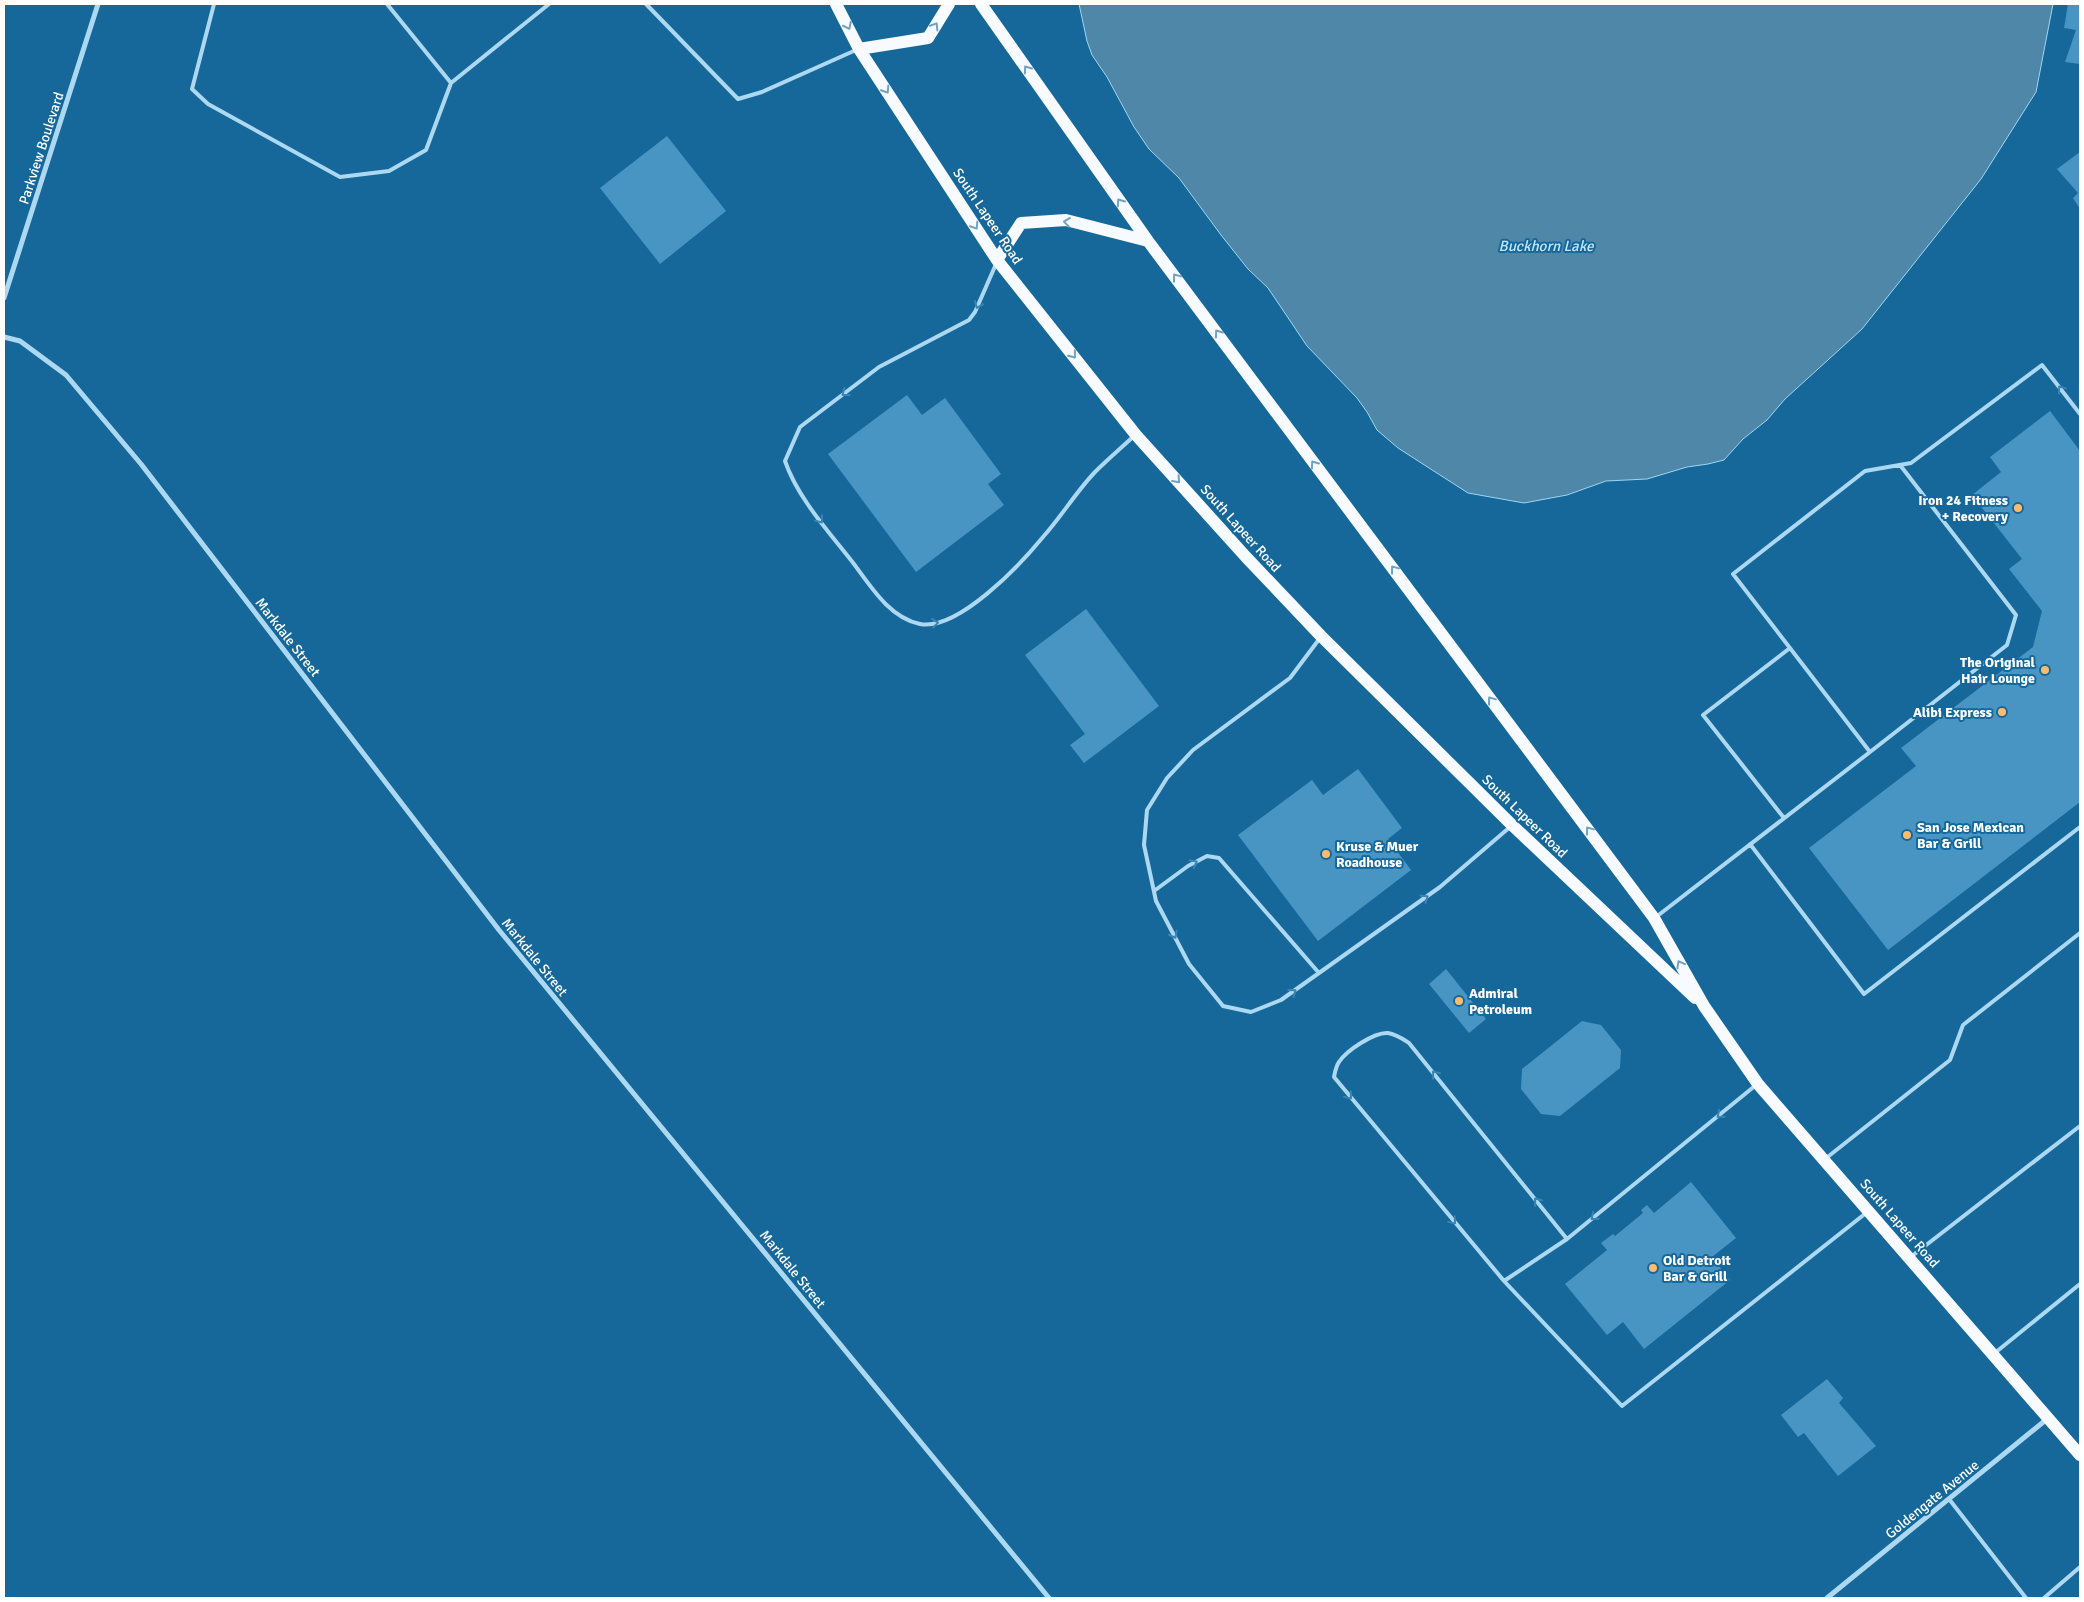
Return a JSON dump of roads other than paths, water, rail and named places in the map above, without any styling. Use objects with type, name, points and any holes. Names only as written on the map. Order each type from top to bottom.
[{"type":"main road","name":"South Lapeer Road","points":[[836,4],[859,49],[997,260],[1136,435],[1246,557],[1321,636],[1512,825],[1704,1006]]},
{"type":"main road","points":[[859,49],[928,38],[949,4]]},
{"type":"main road","name":"South Lapeer Road","points":[[981,4],[1148,241],[1654,918],[1704,1006],[1758,1084],[2050,1417],[2080,1455]]},
{"type":"main road","points":[[997,260],[1021,224],[1066,220],[1148,241]]},
{"type":"street","name":"Parkview Boulevard","points":[[4,298],[98,4]]},
{"type":"street","name":"Markdale Street","points":[[4,337],[20,341],[66,375],[141,464],[499,930],[1049,1598]]},
{"type":"street","name":"Goldengate Avenue","points":[[1828,1598],[2050,1417]]},
{"type":"lane","points":[[214,4],[192,89],[208,104],[340,177],[389,171],[426,150],[452,83],[549,4]]},
{"type":"lane","points":[[387,4],[452,83]]},
{"type":"lane","points":[[646,4],[738,99],[762,92],[859,49]]},
{"type":"lane","points":[[997,260],[975,312],[969,320],[879,367],[800,428],[785,461],[789,474],[807,502],[881,600],[902,616],[920,624],[939,624],[957,616],[1000,583],[1043,538],[1094,473],[1136,435]]},
{"type":"lane","points":[[1870,752],[1733,574],[1865,471],[1911,463],[2042,365],[2080,414]]},
{"type":"lane","points":[[1654,918],[2007,645],[2016,615],[1900,465]]},
{"type":"lane","points":[[1321,636],[1290,678],[1194,750],[1167,778],[1147,810],[1144,845],[1156,901],[1189,964],[1223,1006],[1251,1012],[1281,1000],[1440,887],[1512,825]]},
{"type":"lane","points":[[1784,818],[1704,715],[1790,648]]},
{"type":"lane","points":[[1750,844],[1864,994],[2080,827]]},
{"type":"lane","points":[[1154,891],[1188,866],[1207,856],[1219,858],[1318,973]]},
{"type":"lane","points":[[1824,1159],[1950,1060],[1963,1025],[2080,933]]},
{"type":"lane","points":[[1567,1239],[1409,1043],[1397,1035],[1386,1033],[1368,1039],[1349,1051],[1339,1063],[1334,1077],[1504,1281],[1622,1406],[1869,1210]]},
{"type":"lane","points":[[1504,1281],[1567,1239],[1758,1084]]},
{"type":"lane","points":[[1910,1258],[2080,1126]]},
{"type":"lane","points":[[1994,1354],[2080,1284]]},
{"type":"lane","points":[[1949,1499],[2026,1598]]},
{"type":"lane","points":[[2044,1598],[2080,1567]]},
{"type":"water","name":"Buckhorn Lake","points":[[1079,4],[2053,4],[2036,92],[1981,179],[1862,329],[1785,399],[1767,420],[1743,439],[1724,460],[1687,467],[1647,479],[1606,481],[1567,495],[1524,503],[1468,493],[1398,448],[1377,430],[1357,398],[1307,346],[1268,288],[1248,269],[1179,178],[1149,149],[1092,55]]},
{"type":"place","name":"Iron 24 Fitness + Recovery","points":[[2018,508]]},
{"type":"place","name":"The Original Hair Lounge","points":[[2045,670]]},
{"type":"place","name":"Alibi Express","points":[[2002,712]]},
{"type":"place","name":"San Jose Mexican Bar & Grill","points":[[1907,835]]},
{"type":"place","name":"Kruse & Muer Roadhouse","points":[[1326,854]]},
{"type":"place","name":"Admiral Petroleum","points":[[1459,1001]]},
{"type":"place","name":"Old Detroit Bar & Grill","points":[[1653,1268]]}]
